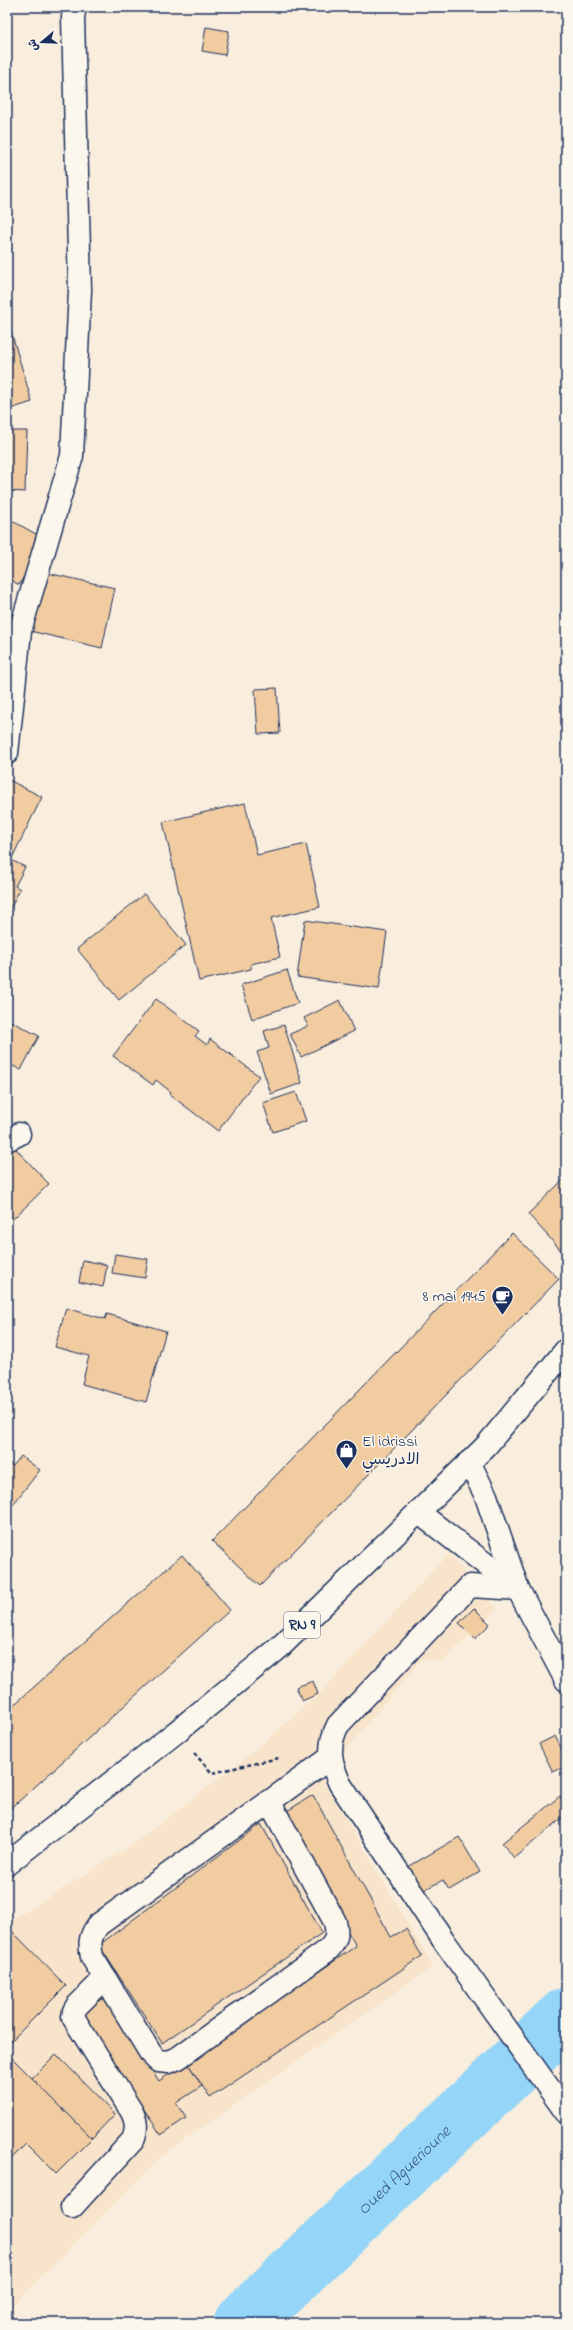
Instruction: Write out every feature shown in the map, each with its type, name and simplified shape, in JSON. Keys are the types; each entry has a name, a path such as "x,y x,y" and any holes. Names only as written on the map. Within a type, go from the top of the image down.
{"street":[{"path":"7,753 14,628 72,456 80,290 73,17 75,7"},
{"name":"RN 9","path":"7,1864 175,1732 280,1647 486,1446 566,1350"},
{"path":"469,1462 486,1496 518,1589 564,1677"},
{"path":"418,1512 518,1589"},
{"path":"518,1589 470,1586 338,1724 333,1736 330,1758 340,1784 444,1941 566,2112"},
{"path":"269,1801 335,1922 338,1934 335,1942 328,1950 178,2058 169,2062 158,2061 151,2054 92,1956 89,1944 92,1933 98,1925 269,1801 330,1758"},
{"path":"72,2207 133,2140 136,2130 136,2121 132,2112 73,2017 77,2006 105,1978"}],"path":[{"path":"212,1773 287,1757"}],"shaded area":[{"path":"448,1554 497,1609 442,1662 421,1660 322,1778 433,1966 163,2155 7,2311 7,1923 132,1845 252,1753 322,1691"}],"building":[{"path":"206,27 229,31 225,55 202,51"},
{"path":"7,318 32,402 7,410"},
{"path":"7,431 27,431 25,492 7,491"},
{"path":"7,518 45,539 19,585 7,578"},
{"path":"43,572 115,588 102,648 30,631"},
{"path":"277,688 280,733 258,734 255,689"},
{"path":"7,779 42,797 11,860 25,867 15,886 20,889 7,915"},
{"path":"245,803 257,855 306,844 320,907 271,918 280,957 251,964 251,969 199,981 163,822"},
{"path":"144,894 186,945 119,1000 77,949"},
{"path":"305,920 387,932 379,989 297,977"},
{"path":"287,970 298,1003 252,1019 241,985"},
{"path":"156,999 199,1031 195,1036 207,1045 210,1039 259,1076 218,1131 169,1094 171,1092 156,1080 153,1085 113,1056"},
{"path":"340,1000 354,1031 301,1057 290,1034 308,1026 304,1018"},
{"path":"7,1019 39,1036 21,1070 7,1063"},
{"path":"284,1025 302,1083 271,1094 257,1052 269,1048 264,1031"},
{"path":"296,1092 306,1121 273,1132 263,1103"},
{"path":"15,1148 49,1184 13,1219 7,1213 7,1156"},
{"path":"566,1177 566,1256 528,1214"},
{"path":"512,1233 559,1279 260,1586 212,1541"},
{"path":"115,1254 148,1259 145,1278 112,1273"},
{"path":"83,1260 107,1265 103,1287 79,1282"},
{"path":"66,1308 105,1319 107,1314 166,1331 146,1402 82,1384 89,1356 55,1347"},
{"path":"21,1456 40,1470 7,1512 7,1462 13,1466"},
{"path":"182,1555 230,1610 7,1812 7,1711"},
{"path":"474,1608 490,1624 475,1639 459,1623"},
{"path":"313,1681 318,1694 302,1701 296,1687"},
{"path":"555,1736 566,1757 566,1766 553,1772 539,1744"},
{"path":"313,1795 391,1937 406,1929 422,1956 210,2098 187,2062 356,1946 282,1814"},
{"path":"560,1796 566,1804 566,1815 514,1858 502,1843"},
{"path":"261,1824 322,1933 162,2043 99,1945"},
{"path":"459,1837 480,1872 449,1890 443,1880 422,1891 408,1867"},
{"path":"11,1930 66,1986 7,2045 7,1934"},
{"path":"104,1998 159,2081 187,2062 202,2086 176,2103 186,2118 161,2135 81,2014"},
{"path":"7,2053 92,2138 56,2174 26,2144 7,2163"},
{"path":"56,2054 115,2114 92,2138 32,2078"}],"waterway":[{"name":"Oued Aguerioune","path":"243,2323 566,2017"}],"place":[{"name":"8 mai 1945","path":"502,1316"},
{"name":"El idrissi الادريسي","path":"346,1470"}]}
